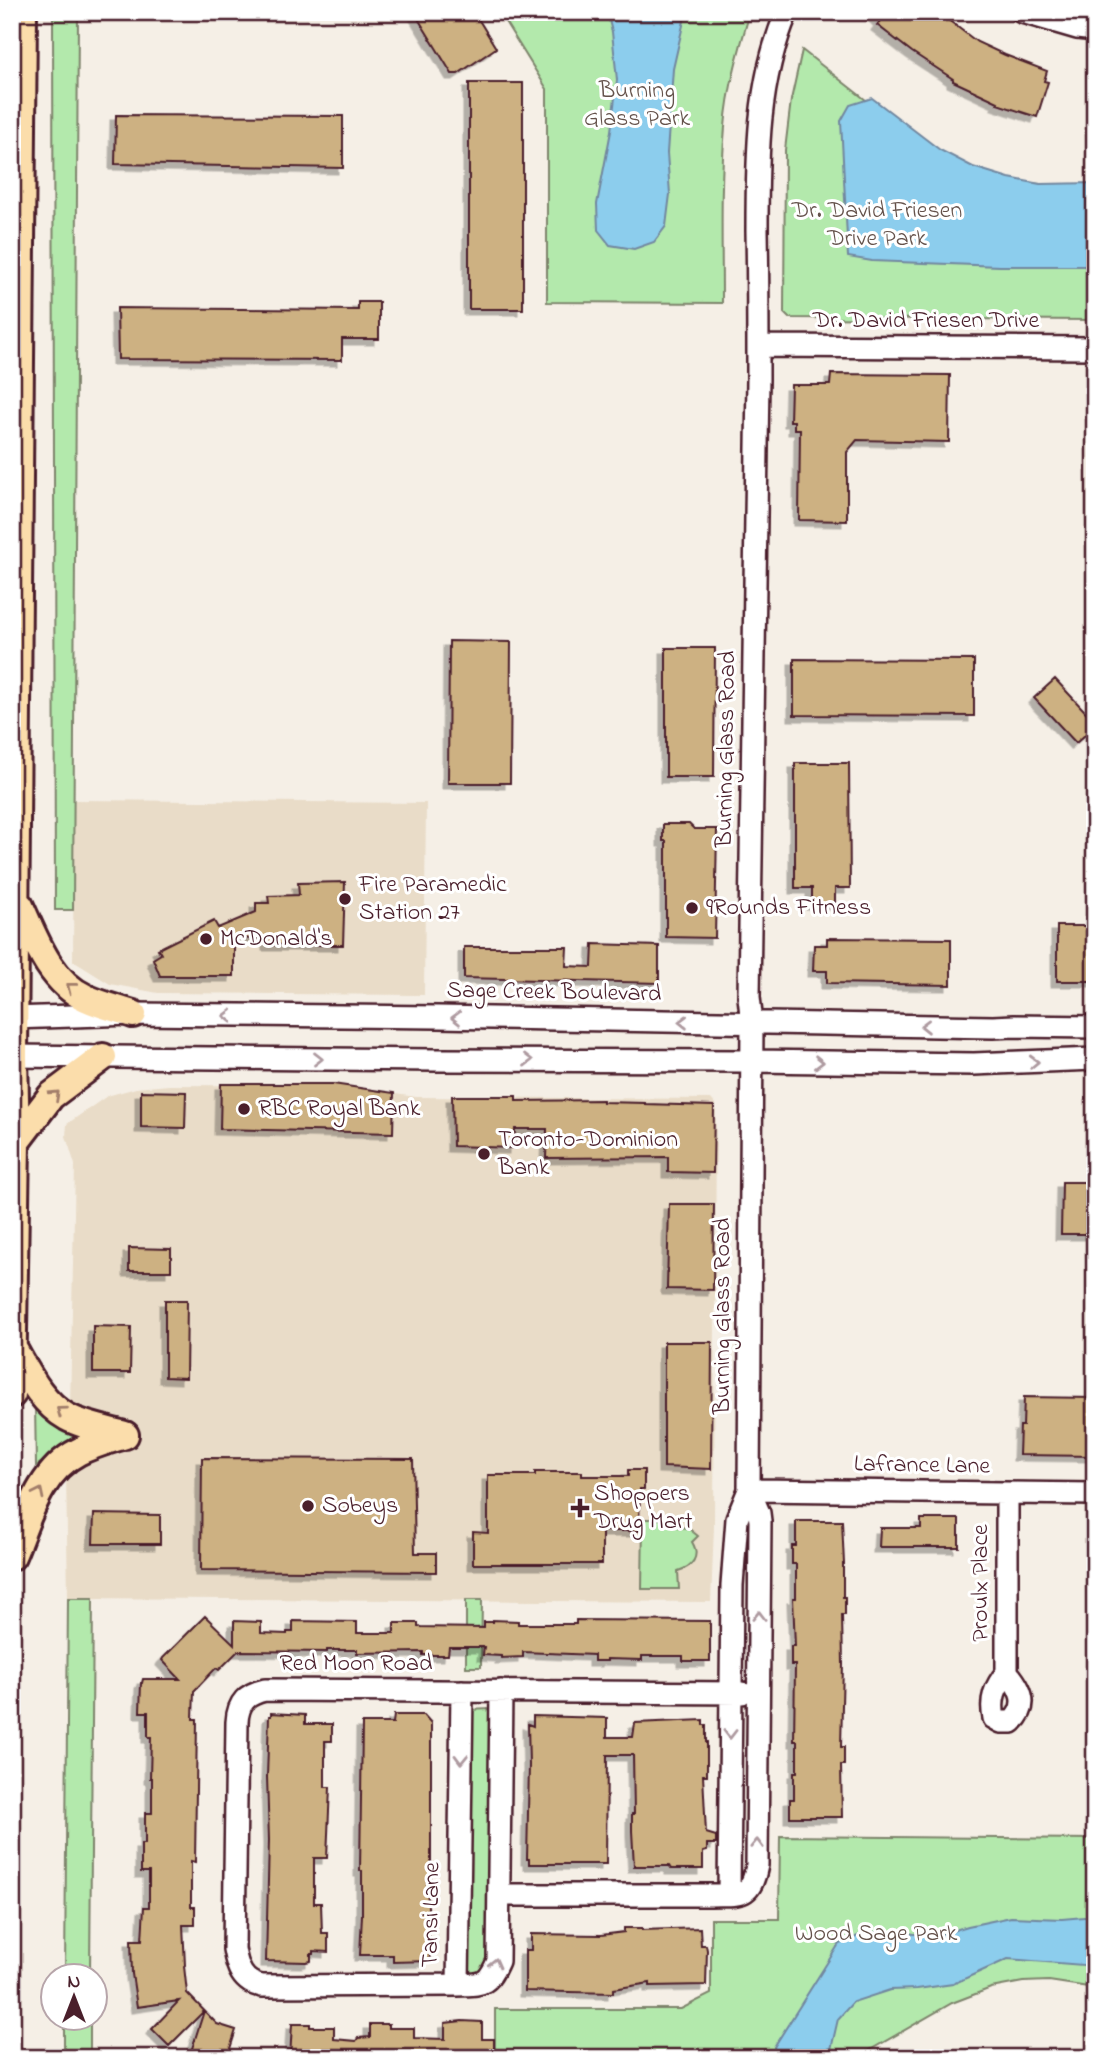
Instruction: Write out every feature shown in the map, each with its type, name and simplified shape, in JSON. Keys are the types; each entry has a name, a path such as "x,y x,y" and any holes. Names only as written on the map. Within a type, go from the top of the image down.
{"main road":[{"path":"12,1394 23,12"},
{"path":"16,898 38,946 57,976 84,997 133,1014"},
{"path":"16,1142 51,1096 103,1058"},
{"path":"12,1556 40,1489 52,1472 77,1452 125,1435 76,1421 56,1409 35,1387 13,1348"}],"street":[{"name":"Burning Glass Road","path":"749,1490 760,1521 757,1865 751,1887 746,1892 729,1895 731,1595 737,1520 749,1490 752,1023 749,997 758,346 757,167 768,71 787,12"},
{"path":"1023,13 1077,28 1095,30"},
{"name":"Dr. David Friesen Drive","path":"758,346 1095,348"},
{"name":"Sage Creek Boulevard","path":"14,1018 133,1014 1095,1027"},
{"path":"13,1056 974,1064 1095,1059"},
{"name":"Lafrance Lane","path":"749,1490 1095,1494"},
{"name":"Proulx Place","path":"1007,1494 1007,1672"},
{"name":"Red Moon Road","path":"458,1985 262,1986 254,1985 243,1977 234,1949 237,1722 242,1700 251,1693 265,1690 758,1693"},
{"name":"Tansi Lane","path":"462,1691 458,1985 480,1984 491,1977 498,1961 501,1691"},
{"path":"499,1895 729,1895"}],"shaded area":[{"path":"74,800 426,803 424,995 158,993 110,984 73,961"},
{"path":"169,1085 339,1086 416,1097 711,1099 716,1105 714,1527 711,1602 68,1598 66,1471 70,1408 75,1165 66,1136 67,1124 107,1096 136,1088"}],"green space":[{"path":"53,12 78,12 73,910 55,910"},
{"name":"Burning Glass Park","path":"499,12 750,12 726,112 722,193 722,303 547,302 547,89"},
{"name":"Dr. David Friesen Drive Park","path":"802,50 917,140 998,180 1095,189 1095,320 789,318 784,313 785,150 791,100"},
{"path":"35,1404 94,1435 36,1466"},
{"path":"643,1519 678,1519 678,1527 688,1528 698,1536 692,1542 696,1552 694,1561 678,1571 679,1589 642,1589"},
{"path":"68,1598 93,1598 90,1962 65,1962"},
{"path":"466,1600 482,1600 481,1667 466,1667"},
{"path":"491,1709 489,1944 486,1962 478,1975 467,1975 468,1710"},
{"name":"Wood Sage Park","path":"780,1836 1095,1839 1095,1988 1049,1981 1023,1982 991,1988 952,2003 856,2058 495,2058 495,2009 681,2009 711,1994 711,1919 779,1919"},
{"path":"64,2032 90,2032 90,2058 64,2058"}],"water":[{"path":"607,12 686,12 673,69 667,153 670,194 666,226 654,242 634,249 610,245 598,230 597,204 611,131 617,80"},
{"path":"872,98 940,150 973,167 1040,184 1095,183 1095,266 1000,266 872,261 848,257 841,121 850,105"},
{"path":"1095,1916 1095,1966 1008,1959 953,1984 890,1990 853,2002 838,2019 829,2058 777,2058 774,2047 839,1944 867,1932 935,1936 1011,1917 1062,1919"}],"building":[{"path":"414,12 474,12 496,48 458,74 452,74"},
{"path":"871,12 938,12 977,42 1047,71 1044,81 1048,82 1037,117 997,104 998,102 953,81 877,25 880,21"},
{"path":"469,83 523,83 523,309 469,309"},
{"path":"116,115 343,116 343,168 115,164"},
{"path":"358,302 379,302 379,339 342,339 342,360 118,359 117,308 358,310"},
{"path":"831,374 950,375 949,442 857,440 847,452 847,521 799,520 800,429 794,429 794,421 790,421 791,385 830,385"},
{"path":"449,641 511,642 510,783 448,783"},
{"path":"666,648 715,648 714,777 666,777"},
{"path":"794,659 974,660 974,716 794,715"},
{"path":"1055,679 1095,722 1095,726 1076,743 1034,698"},
{"path":"795,763 849,763 850,888 835,888 835,904 812,904 812,888 795,888"},
{"path":"663,824 689,824 694,829 717,829 715,938 666,937 666,841 663,841"},
{"path":"345,882 343,945 268,945 268,938 234,939 234,976 160,976 153,959 161,954 158,949 214,921 218,928 256,912 256,903 269,903 268,896 299,895 298,883"},
{"path":"1057,926 1095,926 1095,981 1057,981"},
{"path":"827,938 951,939 951,985 827,983 827,971 813,971 814,945 827,945"},
{"path":"593,944 659,946 659,983 464,978 464,947 567,947 566,966 592,967"},
{"path":"221,1084 333,1084 394,1093 393,1133 220,1129"},
{"path":"141,1091 186,1092 185,1128 141,1127"},
{"path":"452,1096 516,1096 516,1101 603,1100 714,1106 713,1173 668,1172 668,1157 546,1158 547,1129 515,1129 514,1148 453,1146"},
{"path":"1062,1182 1095,1182 1095,1234 1061,1234"},
{"path":"669,1204 714,1204 713,1290 667,1289"},
{"path":"129,1248 171,1249 171,1271 129,1271"},
{"path":"165,1300 187,1300 186,1378 165,1377"},
{"path":"93,1326 131,1327 130,1373 93,1373"},
{"path":"664,1342 712,1342 711,1469 664,1467"},
{"path":"1024,1397 1095,1398 1095,1456 1019,1455"},
{"name":"Sobeys","path":"202,1458 413,1459 415,1553 436,1553 436,1572 201,1570"},
{"path":"628,1470 644,1470 644,1489 640,1489 639,1531 602,1531 602,1564 473,1564 473,1532 488,1533 488,1475 582,1472 582,1476 628,1476"},
{"path":"94,1514 160,1515 160,1544 93,1544"},
{"path":"921,1519 959,1519 959,1547 879,1547 880,1528 921,1528"},
{"path":"796,1521 842,1521 845,1615 842,1615 842,1817 790,1817 790,1799 794,1799 794,1772 797,1772 797,1741 794,1741 795,1665 791,1665 791,1646 795,1646 793,1598 796,1598 796,1564 792,1564 792,1546 796,1546"},
{"path":"205,1616 234,1644 234,1621 261,1622 261,1633 287,1634 293,1632 293,1621 357,1622 357,1633 394,1633 394,1623 418,1623 418,1627 484,1628 484,1622 493,1620 518,1621 518,1624 576,1624 576,1620 710,1621 710,1661 683,1661 683,1656 642,1656 642,1660 594,1661 594,1655 523,1652 523,1657 501,1658 483,1655 484,1647 449,1647 448,1655 423,1655 423,1652 357,1653 357,1650 238,1651 219,1670 216,1668 194,1691 193,1719 197,1719 195,1862 191,1861 191,1907 195,1907 195,1925 183,1925 187,1993 217,2024 236,2030 227,2058 189,2058 204,2011 169,2046 152,2029 179,2001 137,2007 131,1940 142,1940 144,1907 149,1907 149,1872 141,1872 141,1844 145,1844 145,1813 152,1813 151,1737 148,1737 148,1712 140,1712 141,1683 143,1679 180,1679 162,1660"},
{"path":"271,1713 305,1715 305,1724 332,1724 332,1741 325,1741 325,1787 330,1787 327,1858 314,1858 314,1903 321,1903 322,1933 328,1933 328,1952 314,1951 311,1961 306,1962 266,1961 269,1840 267,1777"},
{"path":"394,1715 424,1715 431,1723 431,1879 427,1879 430,1961 393,1962 393,1955 360,1955 362,1723 393,1723"},
{"path":"533,1716 607,1718 607,1737 633,1737 635,1723 703,1720 707,1742 707,1775 703,1775 706,1833 716,1836 716,1844 707,1844 707,1851 703,1852 703,1869 634,1866 633,1755 607,1755 606,1864 529,1864 528,1724 533,1726"},
{"path":"624,1928 700,1928 701,1945 706,1945 707,1950 706,1985 650,1986 650,1983 613,1989 613,1993 525,1991 525,1950 531,1950 531,1934 601,1935 624,1932"},
{"path":"482,2022 482,2039 494,2039 494,2058 290,2058 292,2024 334,2027 334,2039 356,2041 358,2038 370,2037 370,2024 389,2024 389,2028 414,2028 414,2038 445,2039 445,2023"}],"place":[{"name":"Fire Paramedic Station 27","path":"345,899"},
{"name":"9Rounds Fitness","path":"692,908"},
{"name":"McDonald's","path":"206,939"},
{"name":"RBC Royal Bank","path":"244,1109"},
{"name":"Toronto-Dominion Bank","path":"484,1154"},
{"name":"Sobeys","path":"308,1506"},
{"name":"Shoppers Drug Mart","path":"580,1508"}]}
